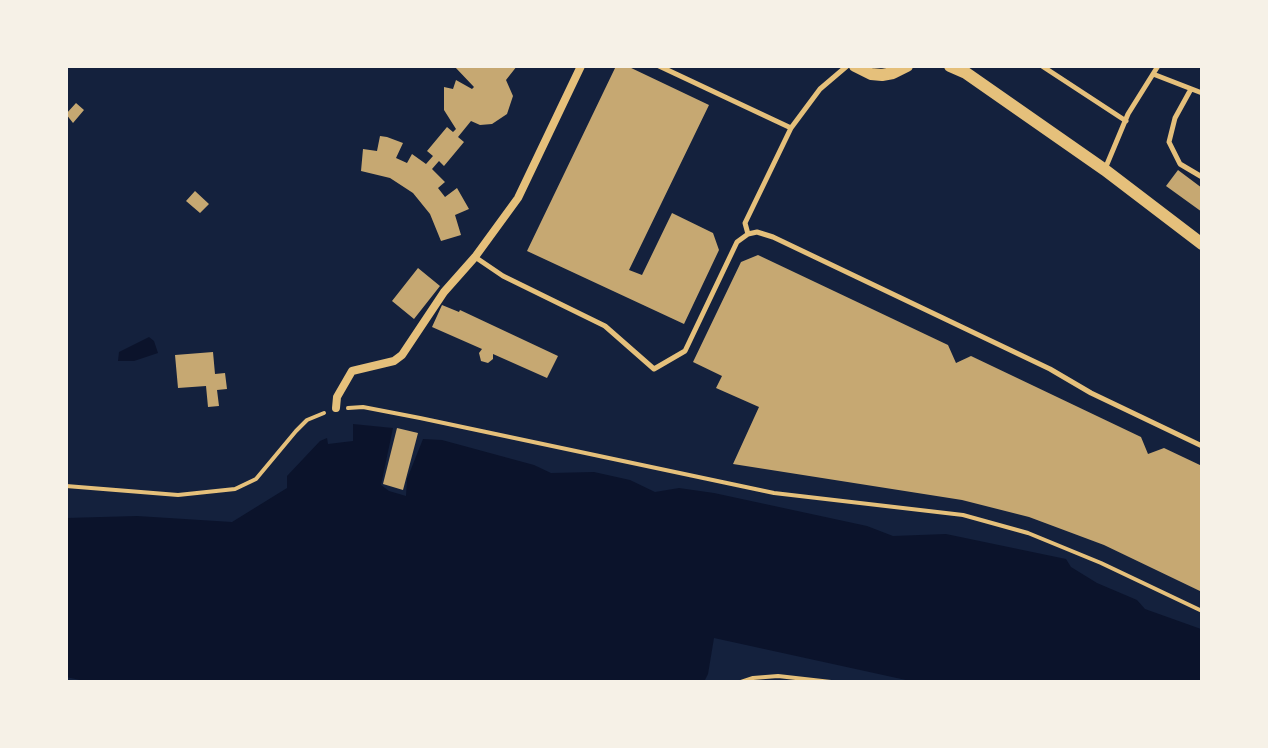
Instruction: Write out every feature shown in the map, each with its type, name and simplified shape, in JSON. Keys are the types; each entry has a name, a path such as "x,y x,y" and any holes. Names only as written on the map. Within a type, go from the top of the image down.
{"main road":[{"path":"855,66 871,74 882,75 907,66"},
{"path":"950,66 966,73 1105,170 1202,244"}],"street":[{"path":"336,408 337,397 352,371 394,361 402,355 444,292 475,257 518,198 581,66"}],"lane":[{"path":"659,66 791,128"},
{"path":"748,234 745,223 791,128 820,89 847,66"},
{"path":"1042,66 1126,121"},
{"path":"1105,170 1126,121 1158,66"},
{"path":"1153,74 1202,93"},
{"path":"1191,89 1175,118 1169,142 1180,164 1202,177"},
{"path":"475,257 503,276 605,326 654,369 685,351 737,242 757,232 1050,369 1091,393 1202,446"}],"path":[{"path":"66,486 178,495 235,489 256,479 307,420 336,408 363,407 774,493 963,515 1028,533 1101,563 1202,611"},
{"path":"741,682 778,676 831,682"}],"water":[{"path":"149,337 158,353 134,361 118,361 119,352"},
{"path":"353,424 393,428 381,485 406,496 407,479 423,439 442,440 534,465 551,473 594,472 630,480 655,492 679,488 714,493 867,526 893,536 946,534 1066,559 1071,567 1097,583 1137,600 1145,609 1201,629 1202,682 915,682 714,638 704,682 89,682 66,677 66,518 137,516 232,522 287,488 287,476 320,441 327,438 328,444 353,441"}],"building":[{"path":"456,66 517,66 506,80 513,96 507,114 492,124 480,125 471,121 458,137 464,142 444,166 439,161 432,169 445,182 438,188 445,197 457,188 469,209 455,215 461,235 441,241 430,214 413,193 390,178 361,171 363,149 377,151 380,136 403,143 396,158 407,163 412,154 426,164 433,156 427,151 447,127 453,132 456,129 444,110 444,87 453,89 456,80 472,89 474,87"},
{"path":"616,66 627,66 709,105 629,270 642,275 672,213 713,233 719,250 684,324 527,251"},
{"path":"76,103 84,110 73,123 66,114"},
{"path":"1178,170 1202,188 1202,212 1166,186"},
{"path":"195,191 209,204 200,213 186,201"},
{"path":"758,255 948,345 956,363 971,356 1141,437 1148,454 1164,448 1202,466 1202,592 1104,545 1029,517 962,500 733,464 759,407 716,388 722,376 693,362 741,262"},
{"path":"418,268 440,286 414,319 392,301"},
{"path":"442,305 460,310 558,356 547,378 493,354 493,359 488,363 481,361 479,353 482,349 432,327"},
{"path":"213,352 215,374 225,373 227,389 217,390 219,406 208,407 206,386 178,388 175,355"},
{"path":"397,428 418,433 403,490 383,484"}]}
